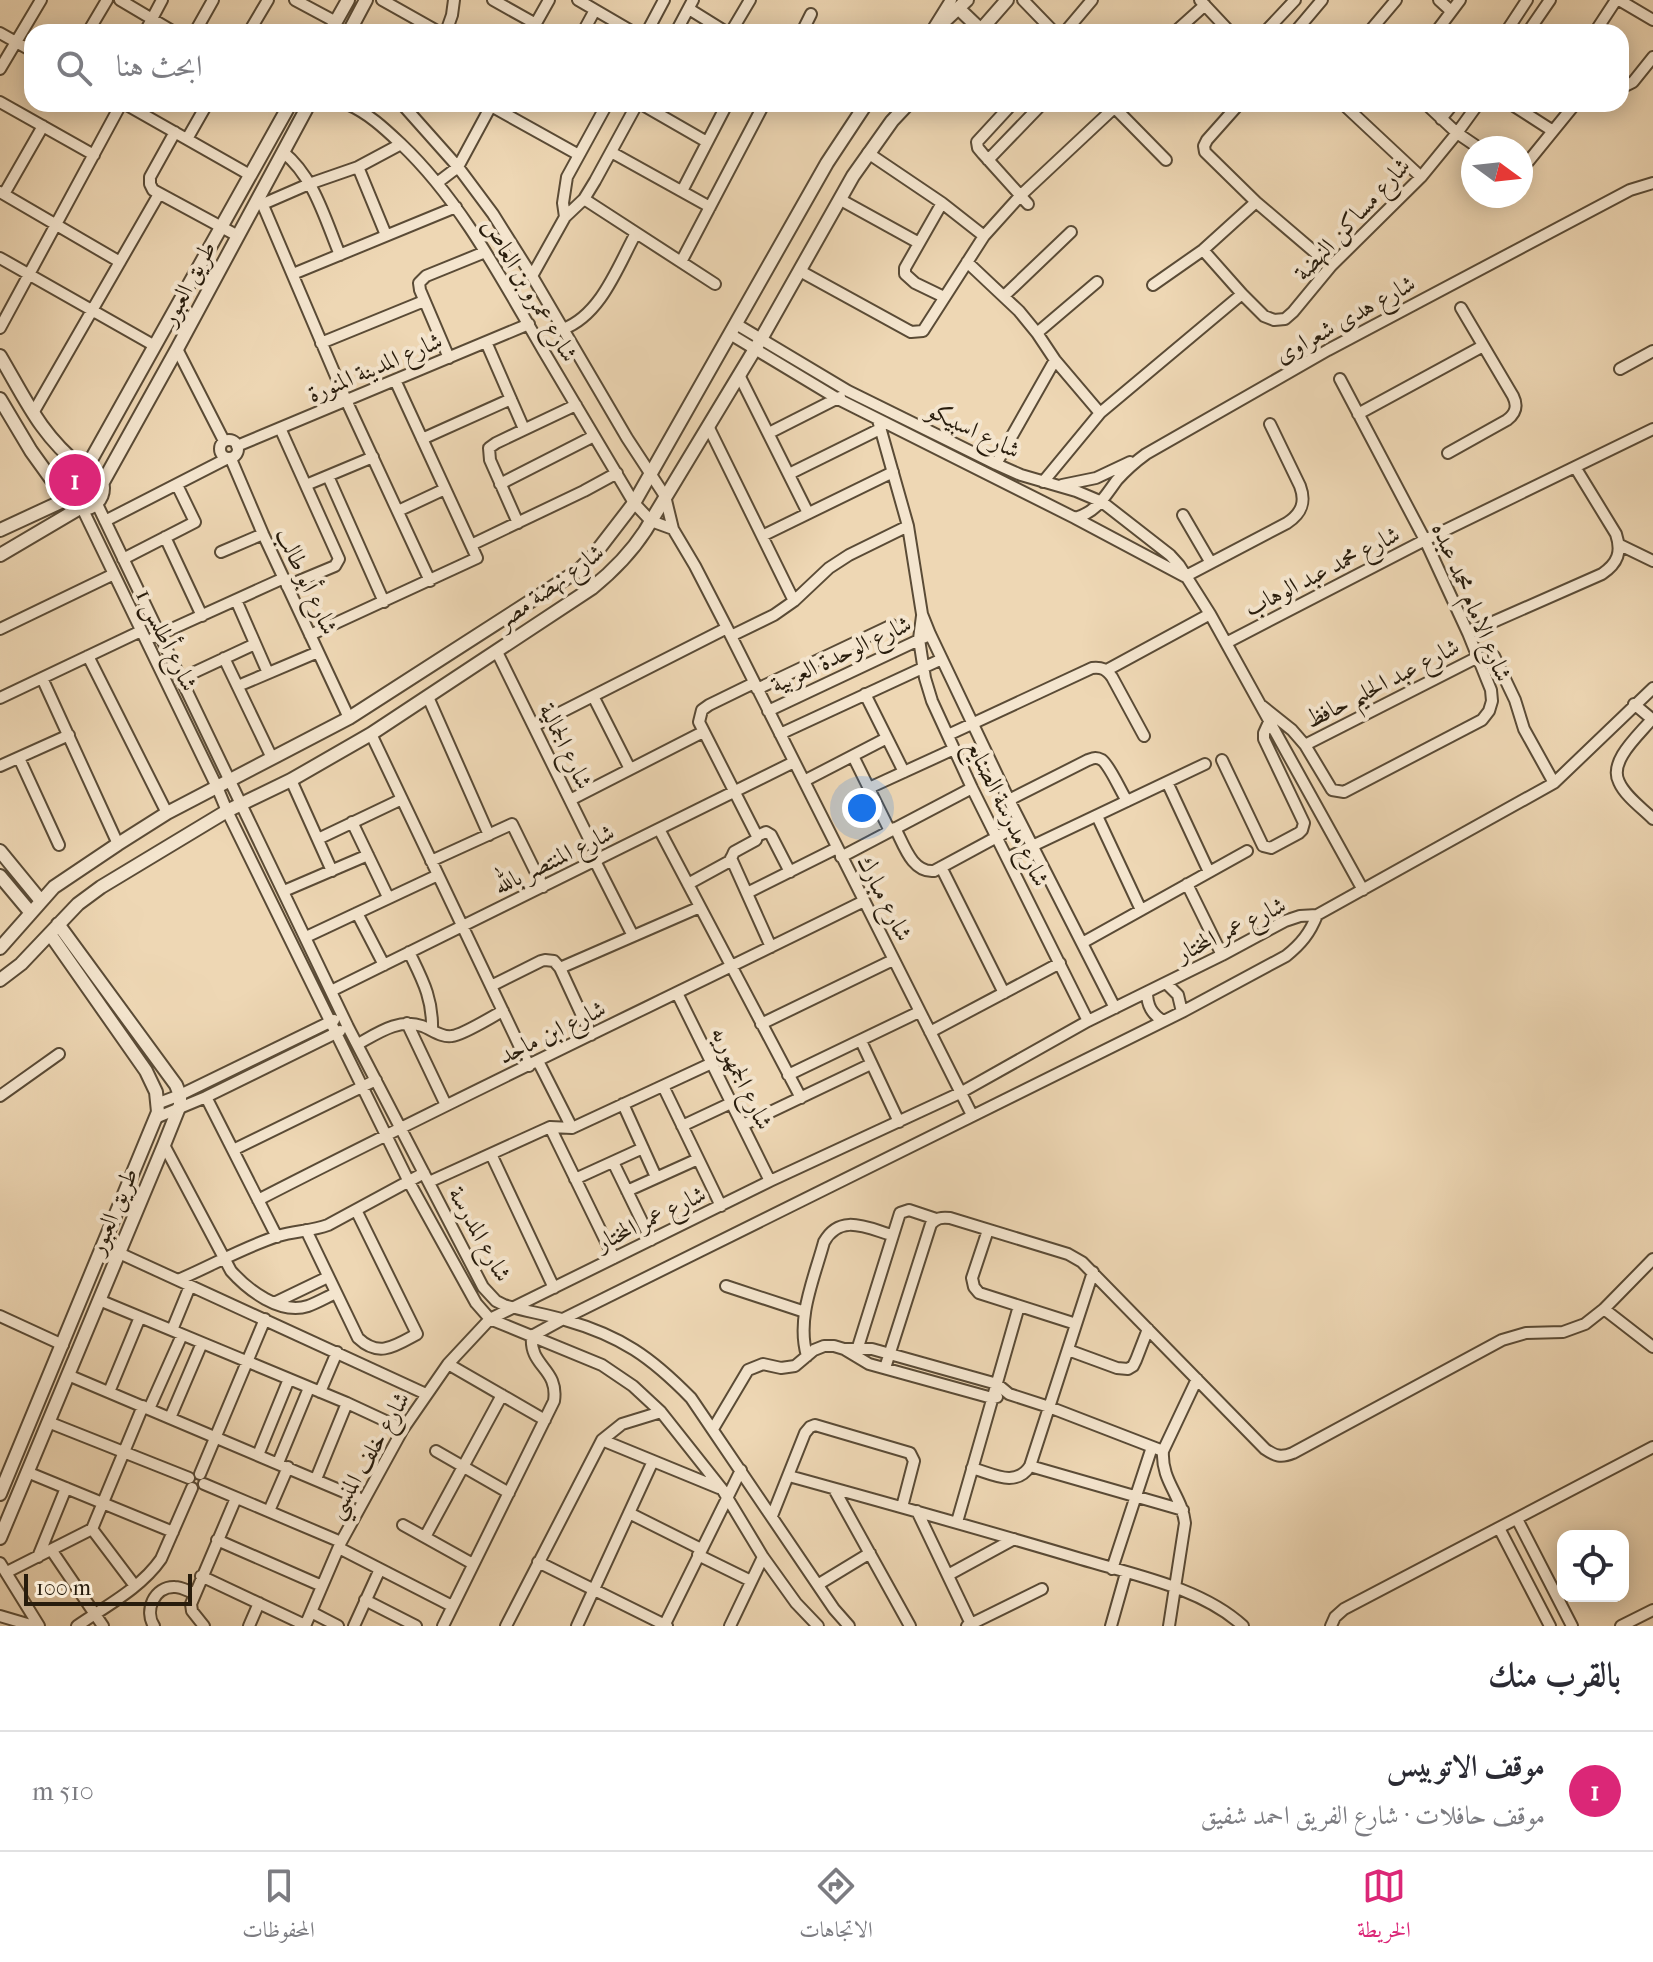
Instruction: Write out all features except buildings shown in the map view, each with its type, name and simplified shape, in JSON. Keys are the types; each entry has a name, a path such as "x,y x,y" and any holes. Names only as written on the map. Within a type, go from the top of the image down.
{"street":[{"path":"27,24 41,0"},
{"path":"93,24 107,0"},
{"path":"120,0 160,24"},
{"path":"149,24 162,0"},
{"path":"200,24 213,0"},
{"path":"254,24 268,0"},
{"path":"295,0 329,24"},
{"path":"335,24 348,0"},
{"path":"353,24 366,0"},
{"path":"382,0 425,24"},
{"path":"449,24 454,0"},
{"path":"493,0 528,24"},
{"path":"536,24 549,0"},
{"path":"578,0 619,24"},
{"path":"734,24 750,0"},
{"path":"1023,0 1046,24"},
{"path":"1072,24 1092,0"},
{"path":"1302,24 1322,0"},
{"path":"1376,24 1396,0"},
{"path":"1439,0 1451,11"},
{"path":"1442,24 1460,0"},
{"path":"1534,24 1550,0"},
{"path":"1601,24 1618,0 1653,20"},
{"path":"651,24 662,1"},
{"path":"1272,24 1292,1"},
{"path":"985,24 1000,2"},
{"path":"1182,24 1202,2 1223,24"},
{"path":"1510,24 1521,2"},
{"path":"939,24 959,3 975,24"},
{"path":"680,24 691,4 717,24"},
{"path":"587,24 595,10"},
{"path":"806,24 811,14"},
{"path":"0,69 24,29"},
{"path":"0,33 24,46"},
{"path":"1629,84 1653,57"},
{"path":"0,102 94,155"},
{"path":"0,328 118,112"},
{"path":"138,112 250,175"},
{"path":"147,117 150,112"},
{"path":"187,139 202,112"},
{"name":"طريق العبور","path":"84,467 285,112"},
{"name":"طريق العبور","path":"103,482 238,236 261,200 305,112"},
{"name":"شارع عمرو بن العاص","path":"361,112 420,162 456,207 634,503 651,521"},
{"name":"شارع عمرو بن العاص","path":"412,112 493,214 665,496"},
{"path":"437,183 458,167 488,112"},
{"path":"504,112 579,155"},
{"path":"565,217 567,177 601,112"},
{"path":"532,276 565,217 584,199 634,112"},
{"path":"653,112 707,142"},
{"path":"682,191 723,112"},
{"path":"681,262 760,112"},
{"name":"شارع نهضة مصر","path":"0,948 54,887 118,844 167,813 349,718 579,570 634,503 827,163 861,112"},
{"name":"شارع نهضة مصر","path":"0,980 21,964 78,904 101,887 227,811 291,780 371,734 604,578 631,552 758,344 868,153 900,112"},
{"path":"1005,112 977,142 978,148 1024,200"},
{"path":"988,160 1033,112"},
{"path":"800,271 911,332 919,332 926,328 984,236 1024,200 1106,112"},
{"path":"1118,112 1166,160"},
{"path":"1232,112 1207,140 1205,152 1256,202 1331,266"},
{"path":"1352,112 1421,177"},
{"path":"1434,112 1461,136"},
{"path":"1441,119 1447,112"},
{"name":"شارع مساكن النهضة","path":"1242,294 1264,316 1274,320 1285,319 1331,266 1421,177 1472,112"},
{"path":"1523,112 1553,131"},
{"path":"1533,156 1568,112"},
{"path":"43,126 2,193 120,262"},
{"path":"175,132 150,177 153,190 238,236"},
{"path":"401,144 358,167 261,200 346,400 430,581"},
{"path":"283,152 298,166 309,184 340,255"},
{"path":"611,152 710,207"},
{"path":"868,153 984,236"},
{"path":"358,167 386,235"},
{"name":"شارع هدى شعراوى","path":"1075,518 1089,513 1102,502 1129,468 1146,454 1341,342 1630,190 1653,183"},
{"path":"33,413 159,194"},
{"path":"584,199 715,284"},
{"path":"841,200 919,243"},
{"path":"1153,285 1203,250 1256,202"},
{"path":"942,203 905,268 905,274 915,283 944,297"},
{"path":"293,274 456,207"},
{"path":"1004,296 1071,232"},
{"path":"563,329 575,325 591,311 636,233"},
{"path":"1043,482 1100,413 1242,294 1203,250"},
{"path":"449,358 419,287 423,278 485,252"},
{"path":"0,258 155,346"},
{"path":"967,262 1004,296 1037,333 1055,360 1100,413"},
{"path":"1037,333 1097,282"},
{"path":"321,343 424,301"},
{"path":"1448,453 1507,420 1516,410 1513,396 1461,308"},
{"name":"شارع المدينة المنورة","path":"237,446 529,324"},
{"name":"شارع اسبيكو","path":"733,329 848,391 996,464 1102,502 1170,555 1210,614 1363,890"},
{"path":"486,342 524,429"},
{"name":"شارع اسبيكو","path":"758,344 879,425 1075,518 1186,576"},
{"path":"1358,414 1483,346"},
{"path":"177,349 224,441"},
{"path":"1620,369 1653,351"},
{"path":"0,356 47,435 63,452 100,475 104,492 97,504 0,555"},
{"path":"996,464 1055,360"},
{"path":"739,375 808,513"},
{"name":"شارع الامام محمد عبده","path":"1260,705 1284,723 1305,745 1332,790 1344,792 1482,720 1492,701 1478,657 1425,540 1340,379"},
{"path":"310,635 477,558 395,380"},
{"path":"769,433 848,391"},
{"path":"0,399 63,497 69,505 81,510"},
{"path":"422,439 511,399"},
{"path":"518,523 488,456 489,448 576,405"},
{"path":"1186,576 1297,517 1304,496 1270,424"},
{"path":"789,474 879,425"},
{"name":"شارع مدرسة الصنايع","path":"879,425 908,526 922,614 930,634 1009,800 1115,1008"},
{"path":"708,426 794,601"},
{"path":"0,698 88,656 143,636 158,635 236,600 335,566 339,559 280,428"},
{"name":"شارع محمد عبد الوهاب","path":"1226,643 1425,540 1653,429"},
{"path":"500,484 594,436"},
{"path":"105,521 228,459 237,453 237,446 230,440 224,441 219,452 228,459"},
{"path":"1058,486 1096,478 1146,454"},
{"path":"306,485 373,457"},
{"name":"شارع أبو طالب","path":"228,459 349,718"},
{"path":"63,497 62,482 65,476 69,471 84,467"},
{"path":"1468,633 1612,567 1620,545 1616,534 1575,467"},
{"path":"762,536 893,472"},
{"path":"471,545 617,473"},
{"path":"328,476 384,602"},
{"path":"123,559 195,522 177,485"},
{"path":"398,511 445,489"},
{"name":"شارع مبارك","path":"665,496 673,529 729,632 972,1115"},
{"path":"0,530 63,497"},
{"name":"شارع أطلس 1","path":"97,504 229,780"},
{"name":"شارع أطلس 1","path":"81,510 217,787"},
{"path":"1183,515 1211,563"},
{"path":"651,521 673,529"},
{"path":"534,726 729,632 774,615 829,568 908,526"},
{"path":"221,552 263,534"},
{"path":"165,537 202,616"},
{"path":"1620,545 1653,561"},
{"path":"0,629 114,574"},
{"path":"236,600 268,673"},
{"name":"شارع مدرسة الصنايع","path":"922,614 919,639 932,701 1088,1021"},
{"path":"1107,670 1210,614"},
{"path":"757,836 703,732 699,722 702,710 892,625"},
{"name":"شارع الوحدة العربية","path":"768,711 930,634"},
{"path":"180,679 255,644"},
{"path":"238,686 318,652"},
{"name":"شارع الجمالية","path":"497,652 633,936"},
{"path":"88,656 167,813"},
{"path":"1494,656 1515,700 1524,729 1554,783"},
{"name":"شارع عبد الحليم حافظ","path":"1305,745 1478,657"},
{"path":"224,658 272,758"},
{"name":"شارع الوحدة العربية","path":"780,734 942,659"},
{"path":"948,735 1100,667 1107,670 1144,736"},
{"path":"42,678 118,844"},
{"path":"1317,915 1554,783 1653,688"},
{"path":"865,694 904,772"},
{"path":"593,696 630,769"},
{"path":"428,697 489,835"},
{"path":"1634,704 1653,720 1621,756 1616,774 1624,790 1653,819"},
{"path":"1222,760 1260,843 1271,848 1299,833 1304,823 1264,739 1269,722"},
{"path":"570,800 703,732"},
{"path":"371,734 503,1011 572,1128"},
{"path":"0,766 69,735"},
{"path":"804,781 887,738"},
{"path":"869,788 954,749"},
{"path":"853,756 893,830 920,869 934,871 1021,824"},
{"path":"19,758 59,845"},
{"path":"1009,800 1095,758 1102,760 1127,801"},
{"name":"شارع المنتصر بالله","path":"331,991 794,762"},
{"path":"1007,858 1205,764"},
{"name":"شارع المدرسة","path":"229,780 348,1027 483,1287 496,1301 513,1308 599,1331 633,1348 664,1371 691,1398 834,1609 849,1626"},
{"path":"291,780 332,871"},
{"path":"1167,782 1209,872"},
{"name":"شارع المدرسة","path":"217,787 409,1182 476,1303 490,1319 602,1365 633,1386 661,1412 724,1493 763,1557 796,1603 818,1626"},
{"path":"747,893 893,830 972,788"},
{"path":"318,839 402,799"},
{"path":"1097,816 1141,910"},
{"path":"352,822 388,897"},
{"path":"431,861 512,824 543,887"},
{"path":"659,829 801,1098"},
{"path":"688,884 730,861 734,852 766,832 771,835 790,872"},
{"path":"0,851 41,901"},
{"path":"1082,943 1247,851"},
{"path":"284,891 368,855"},
{"path":"731,858 771,947"},
{"path":"941,867 1004,993"},
{"path":"306,937 438,875"},
{"path":"0,876 31,913"},
{"path":"1187,884 1222,955"},
{"name":"شارع ابن ماجد","path":"258,1200 385,1134 864,901"},
{"path":"560,968 700,907"},
{"path":"357,913 384,965"},
{"name":"شارع عمر المختار","path":"490,1319 770,1181 960,1093 1088,1021 1285,921 1317,915 1300,946 1182,1012 532,1336"},
{"path":"54,929 176,1085 180,1102"},
{"name":"طريق العبور","path":"0,1494 158,1117 159,1103 146,1071 54,929"},
{"path":"409,952 429,994 433,1012 432,1030"},
{"path":"491,986 545,960 554,961 591,1035"},
{"path":"761,1024 893,960"},
{"path":"930,1032 1060,963"},
{"path":"1166,983 1178,995 1182,1012"},
{"path":"1147,992 1150,1009 1163,1021"},
{"name":"شارع الجمهوريه","path":"677,993 770,1181"},
{"path":"358,1044 389,1028 407,1023 449,1037 503,1011"},
{"path":"788,1075 919,1012"},
{"path":"158,1117 180,1102 342,1015"},
{"path":"407,1023 446,1105"},
{"path":"159,1103 206,1097 348,1027"},
{"path":"861,1041 899,1122"},
{"path":"0,1096 59,1054"},
{"path":"178,1280 277,1237 319,1229 409,1182 491,1154 550,1127 572,1128 712,1063"},
{"path":"743,1125 871,1064"},
{"path":"233,1150 376,1080"},
{"path":"663,1086 721,1206"},
{"path":"206,1097 277,1237"},
{"name":"طريق العبور","path":"0,1538 180,1102"},
{"path":"682,1126 731,1103"},
{"path":"623,1104 656,1177"},
{"path":"550,1127 614,1258"},
{"path":"164,1145 231,1271 242,1284 274,1303 305,1307 336,1293"},
{"path":"575,1179 643,1148"},
{"path":"491,1154 554,1288"},
{"path":"627,1191 698,1159"},
{"path":"613,1162 651,1240"},
{"path":"306,1230 358,1338 374,1349 394,1346 417,1334 356,1210"},
{"path":"858,1347 898,1217 904,1210 936,1219"},
{"path":"885,1368 928,1230 936,1219 950,1218 1068,1254 1082,1262 1265,1449 1283,1457 1502,1340 1526,1333 1563,1332 1585,1324 1653,1259"},
{"path":"807,1356 802,1327 829,1233 838,1226 848,1224 892,1235"},
{"path":"988,1230 972,1278 979,1293 1076,1324"},
{"path":"119,1253 426,1394"},
{"path":"972,1468 1015,1479 1030,1466 1093,1272"},
{"path":"274,1303 328,1277"},
{"path":"7,1572 92,1529 177,1332 190,1286"},
{"path":"726,1286 805,1312"},
{"path":"99,1300 403,1429"},
{"path":"957,1522 1019,1306"},
{"path":"1604,1309 1653,1347"},
{"path":"0,1316 63,1345"},
{"path":"109,1392 140,1317"},
{"path":"77,1626 145,1579 161,1559 265,1319"},
{"name":"شارع خلف المنسي","path":"305,1625 340,1545 403,1429 448,1364 490,1319"},
{"path":"1068,1350 1122,1370 1128,1369 1136,1360 1148,1329"},
{"path":"443,1626 554,1401 556,1392 549,1374 533,1353 532,1336"},
{"path":"170,1418 202,1343"},
{"path":"713,1429 748,1370 763,1364 788,1368 824,1346 844,1349 856,1358 885,1368 992,1398 1009,1394"},
{"path":"844,1349 858,1347 889,1354 997,1384 1009,1394 1163,1451"},
{"path":"269,1511 283,1465 314,1390 337,1352"},
{"path":"448,1364 545,1420"},
{"path":"68,1375 363,1500"},
{"path":"258,1455 289,1379"},
{"path":"1169,1626 1185,1523 1183,1510 1164,1473 1163,1451 1197,1379"},
{"path":"425,1537 502,1395"},
{"path":"316,1479 347,1403"},
{"path":"506,1626 602,1440 622,1424 661,1412"},
{"path":"48,1422 269,1511 340,1545 452,1606"},
{"path":"772,1516 805,1433 810,1427 819,1426 910,1453 914,1461 902,1507"},
{"path":"602,1440 724,1493"},
{"path":"1112,1569 1152,1447"},
{"path":"1331,1626 1344,1609 1653,1447"},
{"path":"436,1451 509,1493"},
{"path":"577,1626 653,1461"},
{"path":"1030,1466 1183,1510"},
{"path":"538,1562 665,1626 724,1493 741,1470"},
{"path":"27,1472 173,1532"},
{"path":"789,1476 1174,1587 1219,1608 1243,1626"},
{"path":"38,1557 66,1488"},
{"path":"834,1489 910,1626"},
{"path":"204,1626 192,1611 191,1604 236,1498"},
{"path":"917,1511 969,1625 1042,1589"},
{"path":"629,1513 751,1581"},
{"path":"1517,1519 1572,1626"},
{"path":"403,1525 473,1564"},
{"path":"1499,1528 1550,1626"},
{"path":"92,1529 135,1586"},
{"path":"948,1575 1014,1539"},
{"path":"217,1540 322,1586"},
{"path":"52,1551 103,1626"},
{"path":"819,1584 870,1553"},
{"path":"730,1626 763,1557"},
{"path":"0,1563 36,1626"},
{"path":"354,1626 380,1569"},
{"path":"1111,1626 1126,1573"},
{"path":"201,1576 305,1625"},
{"path":"154,1626 150,1620 150,1605 160,1592 175,1587 194,1593"},
{"path":"365,1600 416,1626"},
{"path":"249,1626 259,1603"},
{"path":"1621,1626 1653,1610"},
{"path":"311,1612 338,1626"},
{"path":"0,1616 36,1626"}],"place":[{"name":"موقف الاتوبيس","path":"75,480"}]}
